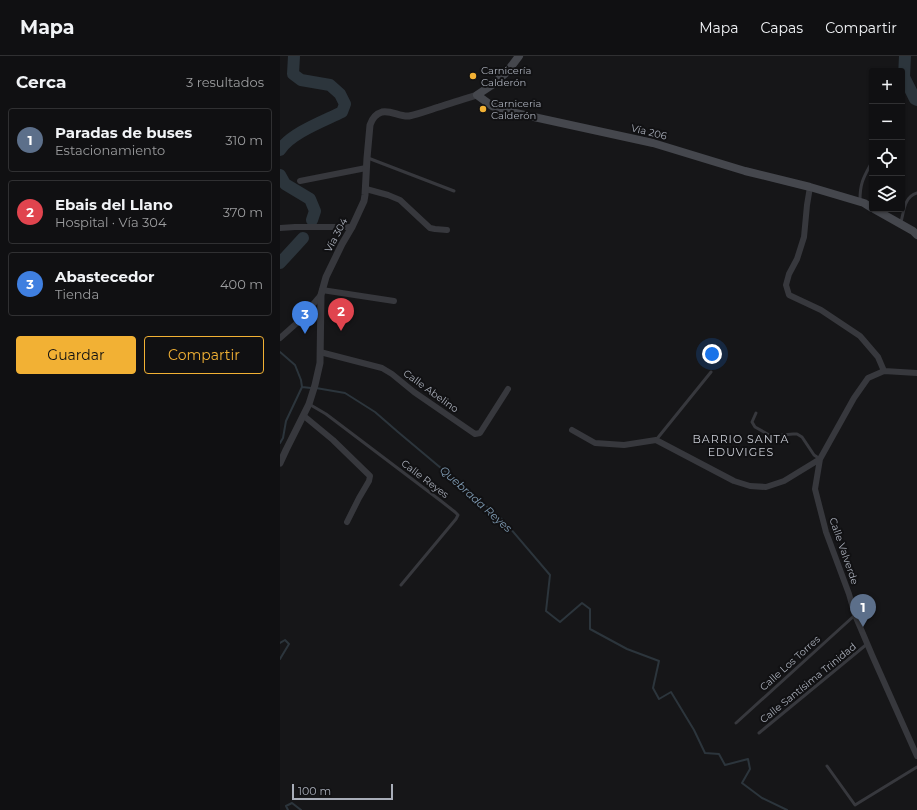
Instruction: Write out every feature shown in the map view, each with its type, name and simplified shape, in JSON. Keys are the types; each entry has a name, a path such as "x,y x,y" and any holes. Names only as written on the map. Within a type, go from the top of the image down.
{"main road":[{"path":"477,94 492,85 507,72 519,56"},
{"name":"Vía 206","path":"477,94 492,106 502,110 653,143 745,171 810,187 869,206"},
{"name":"Vía 206","path":"880,212 916,233"}],"street":[{"name":"Vía 304","path":"280,463 310,404 320,362 321,292 326,277 364,201 370,125 372,120 379,113 390,112 408,116 477,94"},
{"path":"300,181 366,168"},
{"path":"810,187 804,237 786,285 789,295 821,310 860,336 878,357 884,371 917,373"},
{"path":"366,189 400,200 430,228 447,230"},
{"path":"280,228 352,227"},
{"path":"280,338 298,322 321,292 394,301"},
{"name":"Calle Abelino","path":"320,352 382,368 475,434 480,433 508,389"},
{"name":"Calle Valverde","path":"884,371 868,378 854,398 820,459 815,489 826,532 849,594 855,615 917,756"},
{"path":"304,416 333,440 370,476 369,481 347,522"},
{"path":"572,430 595,443 624,445 656,440 734,481 750,486 766,487 784,481 820,459"}],"lane":[{"path":"367,158 454,191"},
{"path":"860,202 860,188 869,168"},
{"path":"900,224 907,200 912,194 917,193"},
{"path":"656,440 711,372"},
{"name":"Calle Reyes","path":"310,404 326,414 458,515 402,585"},
{"path":"756,413 752,422 755,427 771,436 793,434 800,435 814,455 820,459"},
{"name":"Calle Los Torres","path":"736,724 855,615"},
{"name":"Calle Santísima Trinidad","path":"759,734 867,644"},
{"path":"827,766 855,805 917,767"}],"waterway":[{"path":"280,150 292,138 300,133 317,123 342,112 345,104 340,94 330,85 301,80 293,74 294,56"},
{"path":"905,56 904,77 915,99 917,100"},
{"path":"280,175 285,184 310,199 315,211 312,220"},
{"path":"280,263 303,238"},
{"path":"280,352 295,365 302,387 286,421 283,438 280,443"},
{"name":"Quebrada Reyes","path":"302,387 311,388"},
{"name":"Quebrada Reyes","path":"316,388 345,393 375,412 504,521 550,575 546,611 560,622 582,603 590,609 590,629 627,649 659,661 653,688 659,699 671,692 694,730 705,753 719,754 725,765 748,759 750,769 742,783 762,798 787,810"},
{"path":"280,643 285,640 289,644 280,659"},
{"path":"288,810 286,806 292,803 301,810"}],"place":[{"name":"Carnicería Calderón","path":"473,76"},
{"name":"Carniceria Calderón","path":"483,109"},
{"name":"Ebais del Llano","path":"341,331"},
{"name":"Abastecedor","path":"305,334"},
{"name":"Paradas de buses","path":"863,627"}],"district":[{"name":"BARRIO SANTA EDUVIGES","path":"741,445"}]}
